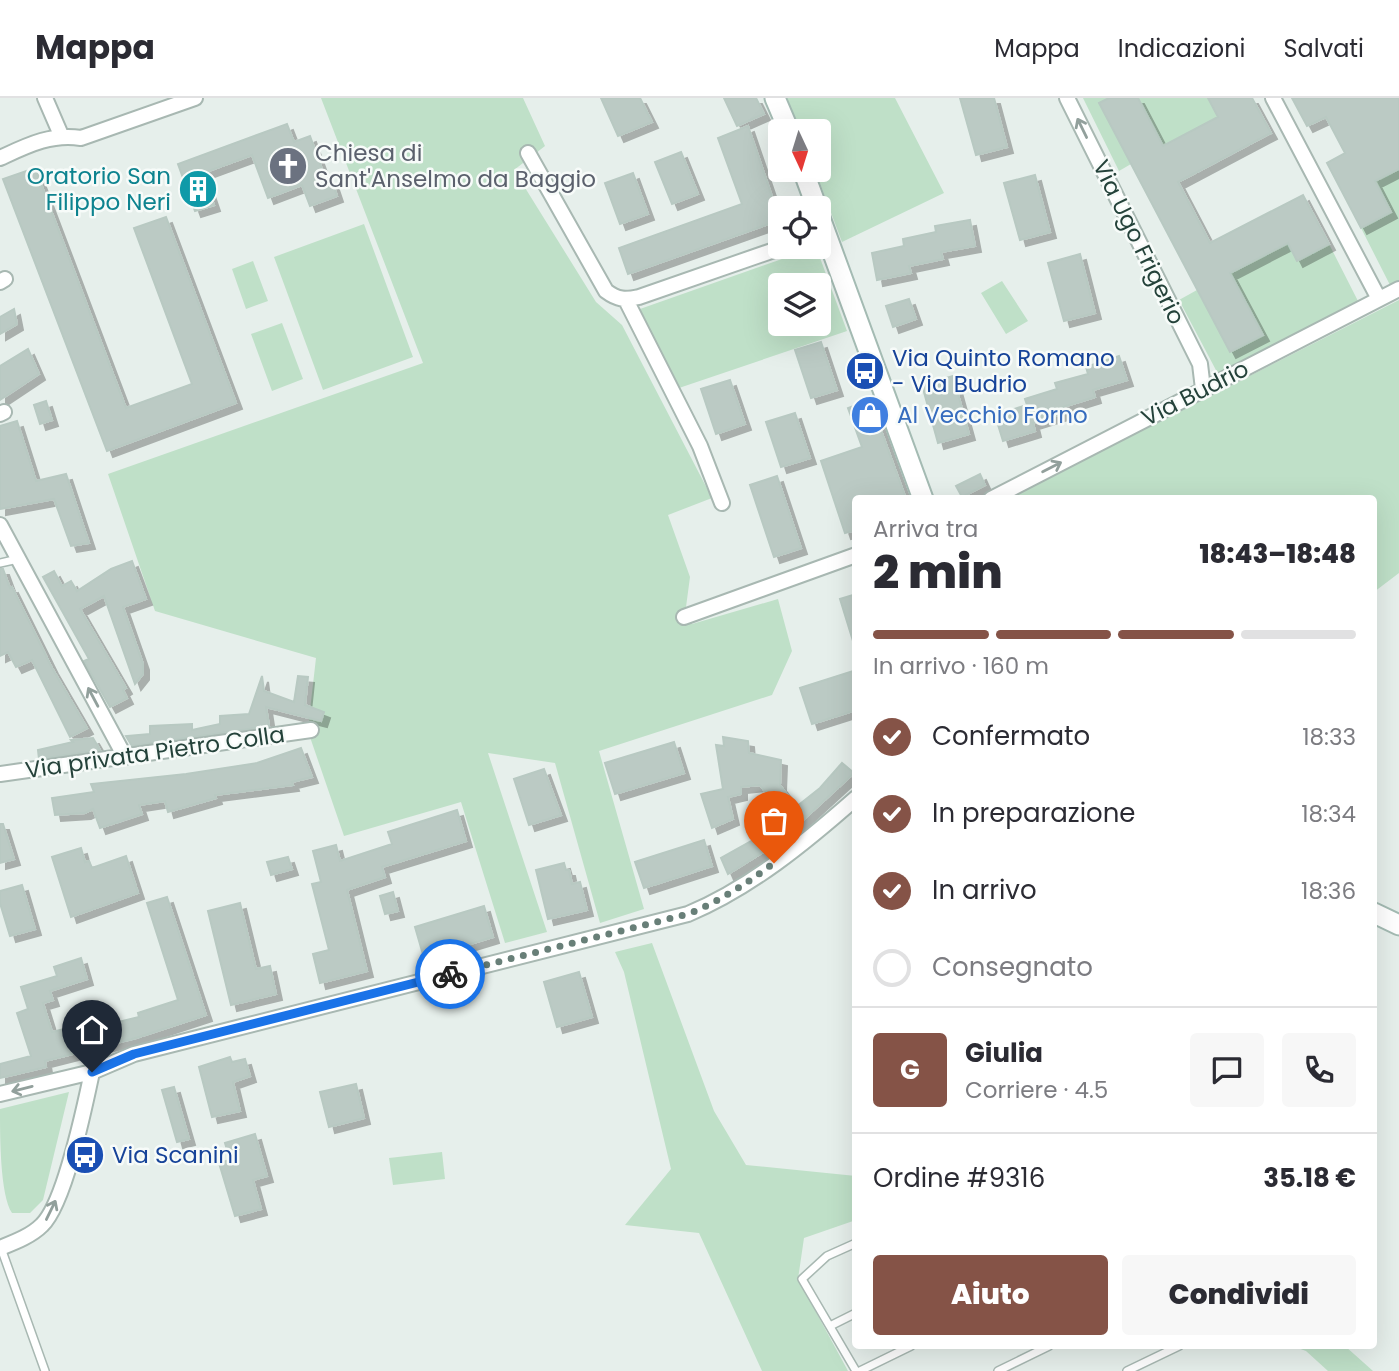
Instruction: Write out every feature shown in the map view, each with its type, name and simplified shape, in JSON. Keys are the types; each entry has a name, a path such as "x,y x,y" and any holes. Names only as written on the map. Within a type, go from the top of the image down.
{"street":[{"path":"45,98 61,135"},
{"path":"0,158 61,135 81,138 194,98"},
{"path":"775,98 784,119"},
{"name":"Via Ugo Frigerio","path":"1067,98 1200,364 1203,388"},
{"path":"1273,98 1379,299"},
{"path":"528,153 606,291 616,298 626,300 768,252"},
{"path":"831,254 922,495"},
{"name":"Via Budrio","path":"999,495 1399,289"},
{"path":"626,300 700,446 722,503"},
{"path":"0,525 125,757"},
{"path":"684,617 852,556"},
{"name":"Via privata Pietro Colla","path":"0,774 311,730"},
{"path":"0,1094 92,1072 134,1054 688,914 745,885 852,802"},
{"path":"1377,914 1399,925"},
{"path":"0,1247 29,1235 44,1224 54,1206 74,1149 92,1072"}],"lane":[{"path":"0,564 18,559"},
{"path":"852,1245 827,1256 802,1279 858,1371 905,1349"},
{"path":"0,1247 45,1371"},
{"path":"830,1326 852,1315"},
{"path":"998,1371 1043,1349"},
{"path":"1127,1371 1173,1349"}],"green space":[{"path":"321,98 523,98 545,146 514,170 596,302 622,325 712,498 668,515 690,577 686,607 692,624 778,599 792,651 772,695 599,751 644,909 600,923 555,763 488,753 547,932 505,943 461,802 344,836 311,740 309,719 316,658 155,611 108,474 423,363"},
{"path":"787,98 895,98 944,193 842,242 831,213 831,196 825,196 820,182 831,182 831,119 795,119"},
{"path":"1083,98 1109,98 1099,103 1131,164 1119,171"},
{"path":"1138,98 1208,98 1218,117 1163,146"},
{"path":"1399,169 1399,281 1390,285 1361,228 1391,212 1375,181"},
{"path":"364,224 413,357 323,390 274,257"},
{"path":"1288,243 1297,261 1329,244 1358,301 1218,374 1179,300 1197,290 1230,352 1263,335 1230,273"},
{"path":"782,259 820,259 826,273 768,273 768,336 831,336 831,288 847,331 679,388 640,309"},
{"path":"253,261 268,301 246,309 232,269"},
{"path":"1002,281 1028,321 1006,334 981,293"},
{"path":"1399,300 1399,573 1377,590 1377,495 1015,495"},
{"path":"282,323 303,379 272,391 251,334"},
{"path":"652,943 714,1111 746,1165 852,1176 852,1221 804,1238 798,1279 848,1371 762,1371 699,1233 625,1225 671,1169 624,972 615,952"},
{"path":"69,1092 43,1200 30,1213 12,1213 3,1179 0,1109"},
{"path":"442,1152 445,1179 393,1185 389,1158"},
{"path":"1300,1349 1348,1349 1373,1371 1328,1371"}],"building":[{"path":"601,98 640,98 652,122 618,136"},
{"path":"724,98 756,98 764,114 737,126"},
{"path":"960,98 994,98 1007,147 976,155"},
{"path":"1109,98 1138,98 1163,146 1218,117 1208,98 1252,98 1271,133 1178,182 1210,243 1303,195 1329,244 1297,261 1288,243 1230,273 1263,335 1230,352 1099,103"},
{"path":"1292,98 1399,98 1399,169 1375,181 1391,212 1361,228 1327,163 1345,153 1326,117 1307,126"},
{"path":"287,124 294,142 310,136 327,183 332,181 337,196 310,206 302,185 268,198 252,155 203,173 214,205 195,211 178,164"},
{"path":"748,126 772,196 768,196 768,224 628,274 619,248 742,204 718,138"},
{"path":"681,152 698,194 672,204 655,162"},
{"path":"35,168 126,408 192,384 134,228 166,217 236,403 107,451 3,179"},
{"path":"633,173 648,214 620,224 605,183"},
{"path":"1035,175 1050,232 1020,240 1004,183"},
{"path":"970,220 975,246 941,252 943,259 909,266 911,273 877,280 872,253 904,246 903,239 936,232 935,226"},
{"path":"1080,254 1095,313 1064,321 1048,263"},
{"path":"909,299 916,319 893,327 886,306"},
{"path":"14,309 17,324 0,334 0,317"},
{"path":"821,342 837,390 811,398 795,350"},
{"path":"28,349 39,374 0,400 0,366"},
{"path":"1119,356 1127,380 1093,390 1095,397 1063,407 1065,413 1033,423 1035,431 1003,441 995,415 1027,405 1025,399 1057,389 1055,383 1088,374 1086,367"},
{"path":"953,376 969,434 938,443 922,385"},
{"path":"730,380 745,424 716,434 701,389"},
{"path":"870,400 905,495 852,495 852,531 845,533 821,461 862,447 848,408"},
{"path":"46,401 52,420 40,424 34,405"},
{"path":"795,413 810,458 781,467 766,422"},
{"path":"17,421 36,481 66,474 89,543 71,546 54,499 0,509 0,426"},
{"path":"980,474 985,485 966,495 961,495 956,486"},
{"path":"777,476 801,548 774,557 750,485"},
{"path":"132,561 146,599 123,607 143,664 143,674 135,684 104,596 80,609 126,688 123,690 127,698 110,707 84,661 89,659 43,577 54,571 62,586 71,581 77,591 111,569"},
{"path":"0,569 3,569 10,588 12,587 52,668 87,728 70,737 32,660 16,667 8,652 0,656"},
{"path":"852,595 852,638 840,599"},
{"path":"852,671 852,711 812,724 800,688"},
{"path":"262,676 264,691 294,702 298,676 308,677 305,705 324,712 321,721 266,707 269,726 132,746 126,736 150,734 150,726 192,724 192,730 220,724 220,716 249,714"},
{"path":"723,737 748,741 749,753 781,760 780,785 796,807 820,788 842,763 852,771 852,775 778,843 728,874 721,858 769,831 764,824 782,813 760,785 741,787 741,794 728,797 733,819 712,828 701,794 723,789 716,745 724,746"},
{"path":"93,738 100,750 39,759 38,750 73,742 71,740"},
{"path":"674,742 684,773 615,794 605,763"},
{"path":"301,748 312,777 292,782 293,785 215,795 216,798 168,812 165,801 139,805 142,814 100,828 93,809 85,813 55,815 52,798 94,792 91,784 257,763"},
{"path":"544,769 561,815 529,825 514,779"},
{"path":"457,810 466,841 382,867 385,877 347,890 367,971 320,983 313,954 329,950 312,884 321,882 313,851 336,845 340,861 392,844 388,832"},
{"path":"0,824 3,824 14,859 0,863"},
{"path":"704,840 712,866 644,888 635,862"},
{"path":"81,848 85,862 89,861 92,868 126,856 138,893 71,917 52,857"},
{"path":"288,857 292,869 271,875 267,862"},
{"path":"564,863 566,870 569,870 572,884 580,882 587,910 548,919 536,870"},
{"path":"22,885 35,929 10,936 0,903 0,891"},
{"path":"393,892 398,911 385,914 380,896"},
{"path":"167,897 206,1015 136,1038 45,1061 46,1067 0,1078 0,1064 31,1056 17,1013 28,1009 21,987 57,976 54,967 81,958 87,979 50,991 53,1000 43,1003 52,1032 109,1018 110,1024 139,1017 138,1013 178,1000 147,903"},
{"path":"240,903 256,969 270,966 276,994 231,1005 208,911"},
{"path":"484,906 493,937 424,958 415,927"},
{"path":"579,972 592,1017 557,1027 544,982"},
{"path":"230,1057 232,1062 245,1059 250,1076 233,1082 240,1111 212,1117 199,1067"},
{"path":"356,1084 364,1118 329,1127 320,1092"},
{"path":"174,1087 189,1139 177,1142 162,1090"},
{"path":"255,1134 267,1176 253,1180 261,1209 235,1216 219,1163 230,1160 225,1143"}],"way so far":[{"path":"450,974 688,914 720,900 774,863"}],"place":[{"name":"Chiesa di Sant'Anselmo da Baggio","path":"288,166"},
{"name":"Oratorio San Filippo Neri","path":"198,189"},
{"name":"Via Quinto Romano - Via Budrio","path":"865,371"},
{"name":"Al Vecchio Forno","path":"870,415"},
{"name":"Via Scanini","path":"85,1155"}],"route":[{"path":"92,1072 134,1054 450,974"}]}
